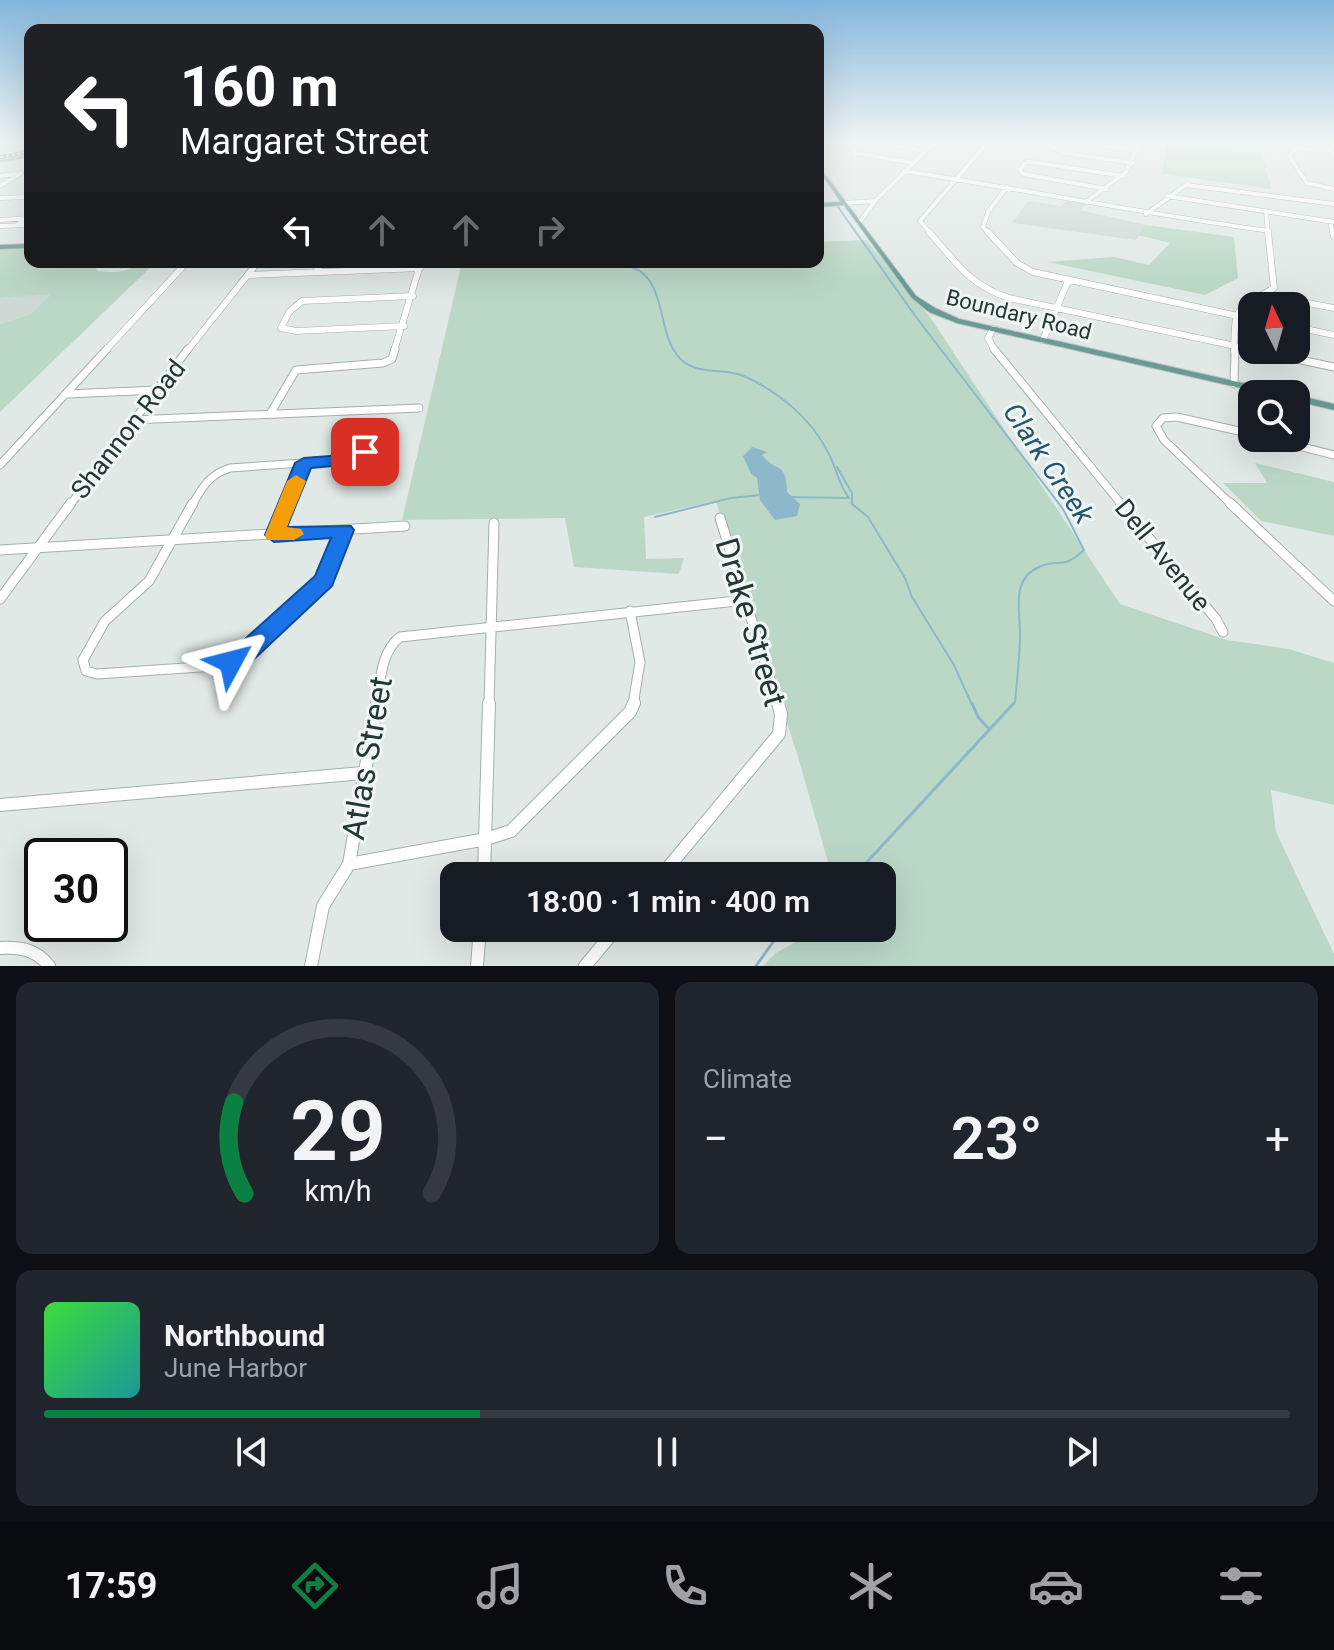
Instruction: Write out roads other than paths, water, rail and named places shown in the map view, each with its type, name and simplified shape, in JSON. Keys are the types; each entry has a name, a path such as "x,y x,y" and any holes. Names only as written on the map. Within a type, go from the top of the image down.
{"main road":[{"name":"Boundary Road","path":"832,188 922,304 957,321 1238,385"},
{"path":"824,205 844,203"},
{"path":"0,247 24,246"},
{"path":"1310,401 1334,407"}],"street":[{"path":"859,223 887,188"},
{"path":"948,188 921,217 921,225 964,273 985,290 1057,309 1334,367"},
{"path":"1006,188 988,212 983,227 1017,263 1033,272 1238,316"},
{"path":"1013,188 1146,214 1269,231"},
{"path":"1102,188 1107,189"},
{"path":"1146,214 1178,188"},
{"path":"1217,188 1334,204"},
{"path":"1086,202 1107,189"},
{"path":"1167,196 1332,221 1334,236"},
{"path":"0,198 24,197"},
{"path":"844,203 873,203"},
{"path":"1266,211 1274,288 1269,292"},
{"path":"850,212 865,212"},
{"path":"0,223 10,217 24,218"},
{"path":"17,225 24,221"},
{"path":"0,223 24,225"},
{"path":"0,465 182,268"},
{"name":"Shannon Road","path":"0,599 132,420 253,268"},
{"path":"316,272 318,268"},
{"path":"248,275 375,268"},
{"path":"270,414 296,370 383,363 392,359 419,268"},
{"path":"1043,340 1068,281"},
{"path":"404,326 296,331 281,328 289,312 302,301 413,296"},
{"path":"1310,303 1334,308"},
{"path":"1234,384 1233,346 1238,311"},
{"name":"Dell Avenue","path":"993,329 988,338 991,346 1216,619 1223,632"},
{"path":"1310,330 1334,335"},
{"path":"67,394 158,390"},
{"path":"132,420 419,408"},
{"path":"1238,431 1177,417 1163,418 1156,426 1164,440 1334,601"},
{"path":"1310,449 1334,455"},
{"path":"344,530 324,580 238,658 215,666 97,674 86,671 83,660 105,621 149,581 205,482 216,473 230,468 347,460"},
{"path":"274,535 304,463"},
{"name":"Drake Street","path":"673,862 779,734 781,714 720,518"},
{"path":"485,862 494,523"},
{"path":"0,550 405,526"},
{"path":"489,625 746,600"},
{"path":"349,864 486,839 511,831 630,712 639,695 641,675 635,625 630,611"},
{"name":"Atlas Street","path":"311,966 323,906 349,864 385,655 390,645 400,637 489,625"},
{"path":"0,805 363,773"},
{"path":"477,966 479,942"},
{"path":"585,966 605,942"},
{"path":"0,948 27,948 41,954 49,966"}],"water":[{"path":"752,447 767,452 762,455 783,471 787,492 800,504 797,516 775,520 760,500 757,478 751,474 743,456"}],"waterway":[{"name":"Clark Creek","path":"838,207 916,317 1063,509 1084,550 1065,562 1039,567 1024,579 1019,596 1020,650 1014,703"},
{"path":"634,268 645,275 652,286 669,340 684,362 698,369 744,376 770,390 793,408 822,441 849,498"},
{"path":"837,467 852,493 852,504 868,517 905,578 912,597 954,665 972,705"},
{"path":"655,517 731,498 760,495"},
{"path":"790,497 847,498"},
{"path":"972,703 978,717 989,729"},
{"name":"Clark Creek","path":"867,862 1014,703"},
{"name":"Clark Creek","path":"756,966 773,942"}]}
